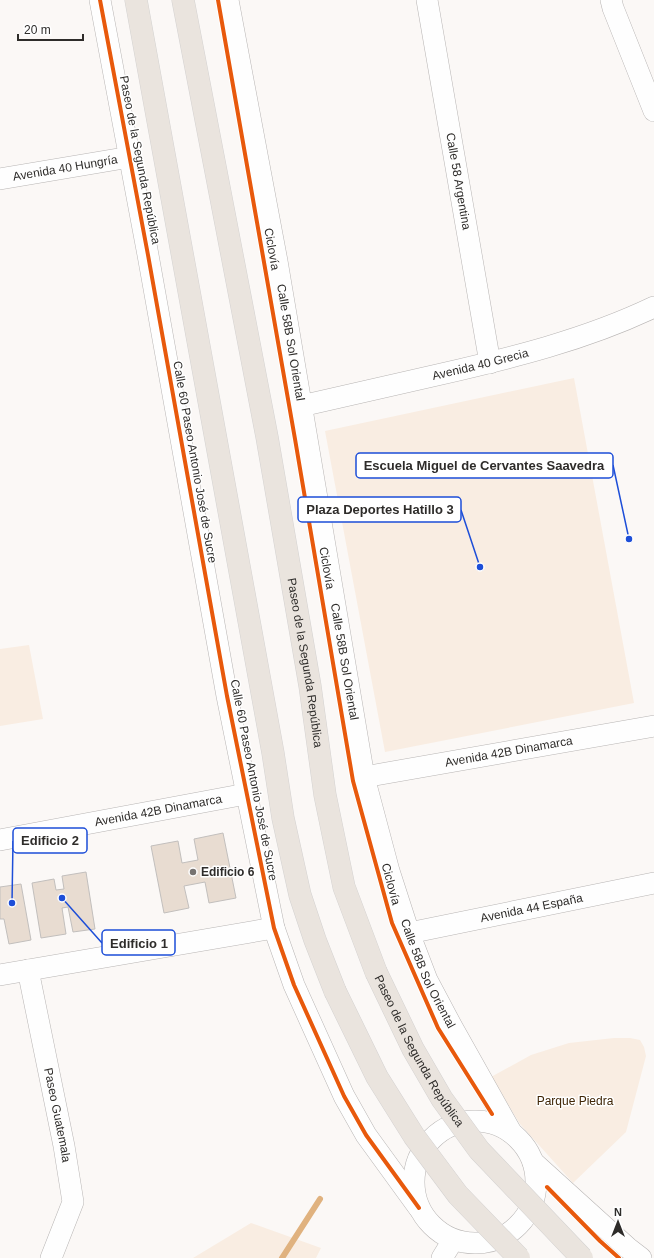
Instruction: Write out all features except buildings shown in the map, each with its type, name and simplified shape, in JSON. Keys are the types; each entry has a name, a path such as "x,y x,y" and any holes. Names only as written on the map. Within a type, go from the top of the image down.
{"highway":[{"name":"Paseo de la Segunda República","path":"136,0 283,818 300,895 315,940 335,991 377,1076 414,1136 458,1195 519,1258"},
{"name":"Paseo de la Segunda República","path":"183,0 268,444 310,686 325,795 344,887 376,972 413,1049 442,1099 479,1150 582,1258"}],"street":[{"name":"Paseo de la Segunda República","path":"100,0 160,323"},
{"name":"Calle 58B Sol Oriental","path":"228,0 277,261 364,776 389,871 409,933 427,980 511,1132"},
{"name":"Calle 58 Argentina","path":"427,0 490,363"},
{"path":"611,0 654,111"},
{"name":"Avenida 40 Hungría","path":"0,179 130,157"},
{"name":"Avenida 40 Grecia","path":"301,406 541,350 587,334 654,307"},
{"name":"Calle 60 Paseo Antonio José de Sucre","path":"160,323 227,696 274,928 294,985 344,1096 366,1135 419,1208"},
{"name":"Avenida 42B Dinamarca","path":"364,776 654,726"},
{"name":"Avenida 42B Dinamarca","path":"0,840 246,794"},
{"name":"Avenida 44 España","path":"409,933 654,883"},
{"path":"0,975 274,928"},
{"name":"Paseo Guatemala","path":"28,970 64,1146 73,1202 51,1258"},
{"path":"432,1225 448,1237 468,1243 489,1242 508,1234 523,1220 534,1202 537,1182 533,1162 523,1144 511,1132 495,1124 478,1121 460,1122 438,1133 429,1141 419,1156 414,1173 414,1191 419,1208 452,1254"},
{"path":"533,1162 641,1258"}],"green space":[{"path":"574,378 634,703 385,752 325,431"},
{"path":"29,645 43,719 0,726 0,649"},
{"name":"Parque Piedra","path":"614,1038 630,1038 640,1040 644,1047 646,1056 626,1132 573,1183 520,1124 491,1077 531,1055 569,1043"},
{"path":"251,1223 321,1248 316,1258 193,1258"}],"waterway":[{"path":"282,1258 320,1199"}],"cycle path":[{"path":"100,0 148,255 227,696 274,928 294,985 344,1096 366,1135 419,1208"},
{"name":"Ciclovía","path":"218,0 353,781 392,923 438,1028 492,1114"},
{"path":"547,1187 600,1241 619,1258"}],"place":[{"name":"Escuela Miguel de Cervantes Saavedra","path":"629,539"},
{"name":"Plaza Deportes Hatillo 3","path":"480,567"},
{"name":"Edificio 6","path":"193,872"},
{"name":"Edificio 1","path":"62,898"},
{"name":"Edificio 2","path":"12,903"}]}
